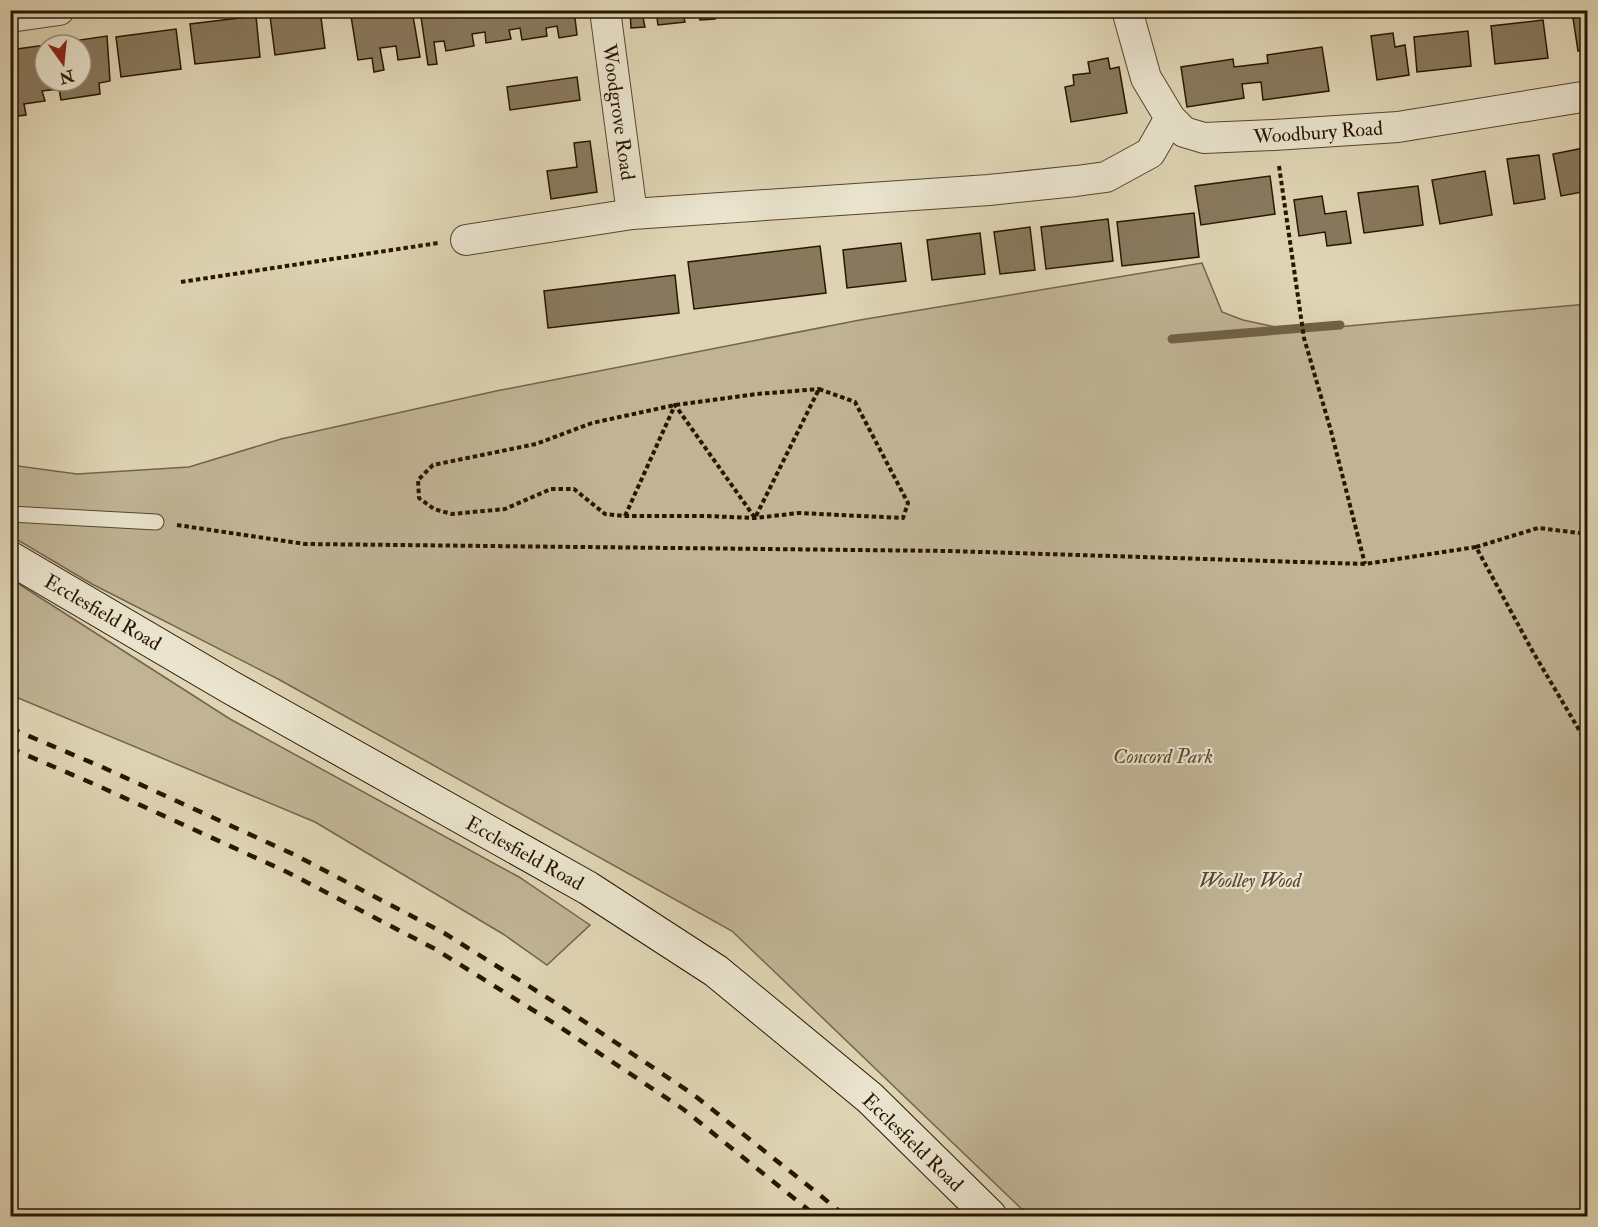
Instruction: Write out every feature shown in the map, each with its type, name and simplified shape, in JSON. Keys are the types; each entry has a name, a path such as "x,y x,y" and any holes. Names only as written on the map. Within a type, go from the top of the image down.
{"main road":[{"name":"Ecclesfield Road","path":"10,558 240,693 588,888 716,970 870,1098 990,1216"}],"street":[{"path":"10,17 59,10"},
{"name":"Woodgrove Road","path":"605,10 632,214"},
{"name":"Woodbury Road","path":"1127,10 1146,78 1170,118 1184,132 1204,138 1398,127 1587,96"},
{"path":"466,240 632,214 989,190 1106,177 1150,153 1170,118"}],"lane":[{"path":"10,514 156,522"}],"path":[{"path":"1274,135 1304,338 1331,431 1365,564"},
{"path":"181,282 466,240"},
{"path":"754,518 819,389"},
{"path":"819,389 855,402 908,503 903,518 799,513 754,518 625,516 605,514 574,489 551,489 505,509 453,514 434,509 419,498 418,480 433,465 536,444 592,423 675,405 757,394 819,389"},
{"path":"625,516 675,405"},
{"path":"675,405 754,518"},
{"path":"156,522 305,544 950,551 1365,564 1476,547 1538,528 1587,534"},
{"path":"1476,547 1587,745"}],"green space":[{"name":"Concord Park","path":"1202,263 1222,312 1243,320 1294,331 1587,304 1587,1216 1029,1216 732,931 278,679 92,584 11,536 11,465 77,474 189,467 281,439 496,391 860,320"},
{"path":"11,579 230,719 519,877 590,925 547,965 503,934 315,822 11,695"}],"building":[{"path":"320,10 325,48 275,55 270,16"},
{"path":"350,10 412,10 420,57 398,60 396,46 380,48 384,70 374,72 372,58 358,60"},
{"path":"420,10 574,10 577,35 559,38 557,26 546,28 547,36 522,40 520,28 509,30 511,39 486,43 485,32 472,34 474,46 446,51 444,41 434,42 437,64 428,65"},
{"path":"630,10 682,10 685,22 658,25 656,11 642,13 645,27 631,28"},
{"path":"698,10 713,10 715,19 700,20"},
{"path":"256,16 260,57 195,64 190,24"},
{"path":"1588,16 1588,50 1578,51 1573,18"},
{"path":"1543,20 1548,58 1495,64 1491,26"},
{"path":"176,29 181,69 121,77 116,37"},
{"path":"1468,31 1471,66 1417,72 1414,37"},
{"path":"1393,33 1395,47 1405,45 1409,75 1377,80 1371,36"},
{"path":"107,36 110,81 99,83 100,94 61,100 60,93 93,93 93,38"},
{"path":"33,47 33,93 43,93 45,101 24,104 26,115 10,117 10,50"},
{"path":"1322,47 1329,91 1263,100 1261,82 1242,84 1244,98 1187,107 1181,67 1233,59 1234,67 1268,63 1267,55"},
{"path":"1108,58 1110,69 1119,67 1127,113 1071,122 1065,87 1074,85 1073,75 1090,73 1088,62"},
{"path":"577,77 580,100 510,110 507,87"},
{"path":"590,141 597,192 551,199 547,171 577,167 574,143"},
{"path":"1584,148 1588,167 1588,191 1561,196 1553,154"},
{"path":"1539,155 1545,199 1514,204 1507,159"},
{"path":"1485,171 1492,215 1440,224 1432,180"},
{"path":"1270,176 1275,214 1201,225 1195,186"},
{"path":"1418,186 1423,225 1364,233 1358,193"},
{"path":"1322,196 1325,214 1346,211 1351,243 1327,246 1325,232 1299,236 1294,200"},
{"path":"1194,213 1199,257 1122,266 1117,222"},
{"path":"1108,219 1113,261 1046,269 1041,227"},
{"path":"1030,227 1035,270 1000,274 994,232"},
{"path":"980,233 985,274 932,280 927,240"},
{"path":"901,243 906,281 847,288 843,250"},
{"path":"820,246 826,293 694,309 688,262"},
{"path":"675,275 679,313 548,328 544,291"}],"waterway":[{"path":"1172,339 1340,325"}],"railway":[{"path":"10,728 102,767 295,855 444,933 567,1010 694,1095 845,1216"},
{"path":"10,748 287,872 435,949 557,1025 683,1109 816,1216"}],"park label":[{"name":"Woolley Wood","path":"1250,880"}]}
